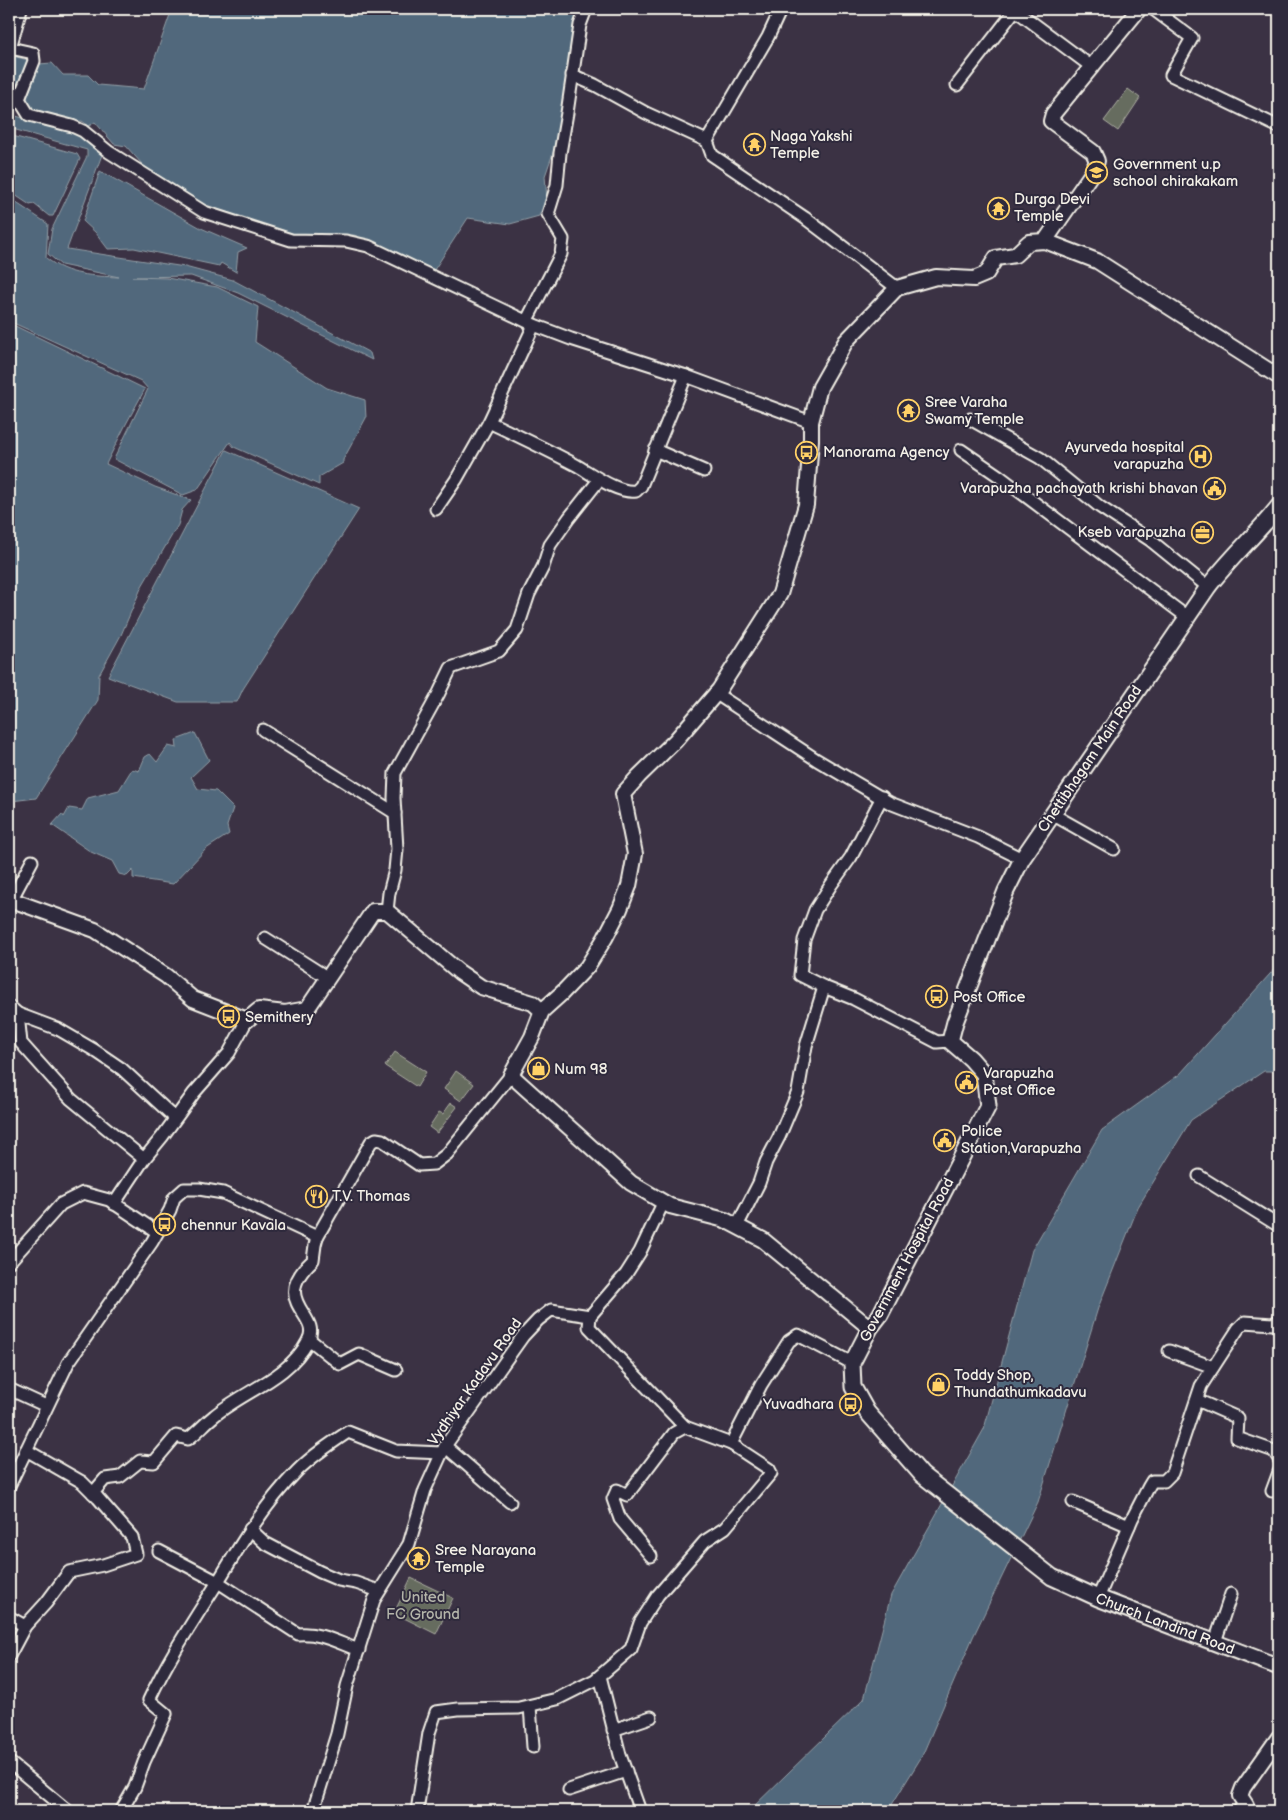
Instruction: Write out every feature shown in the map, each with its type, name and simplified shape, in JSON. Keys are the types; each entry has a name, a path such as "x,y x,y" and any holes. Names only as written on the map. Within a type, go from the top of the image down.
{"main road":[{"name":"Chettibhagam Main Road","path":"950,1041 954,1022 1006,891 1022,859 1208,587 1223,567 1278,509"},
{"name":"Government Hospital Road","path":"852,1363 870,1328 880,1315 988,1106 984,1074 971,1059 950,1041"},
{"name":"Church Landind Road","path":"852,1363 853,1387 867,1412 922,1475 1052,1577 1098,1598 1279,1666"}],"street":[{"path":"21,9 10,48 33,53 34,61 19,100 29,115 72,126 83,132 109,152 204,212 291,240 346,241 368,246 531,323 686,376 811,422"},
{"path":"436,508 456,480 489,422 551,271 561,254 562,239 548,214 557,185 560,153 580,25 586,9"},
{"path":"707,141 768,37 780,9"},
{"path":"957,85 1015,9 1092,67"},
{"path":"1045,241 1092,173 1097,161 1093,152 1051,121 1053,114 1139,9"},
{"path":"1154,9 1192,38 1171,75 1279,127"},
{"path":"572,75 595,85 646,113 707,141 712,155 805,218 897,288"},
{"path":"93,1493 105,1479 120,1477 140,1461 154,1462 176,1436 188,1439 213,1416 282,1371 298,1355 309,1340 311,1331 306,1317 294,1298 295,1286 304,1269 313,1260 318,1237 371,1142 376,1139 382,1140 419,1165 434,1164 447,1154 510,1075 532,1037 542,1010 562,993 587,967 620,909 629,886 636,854 623,794 638,776 675,741 719,690 740,660 780,594 806,505 811,422 820,387 846,341 897,288 936,278 974,280 986,274 996,258 1015,255 1029,242 1045,241 1104,264 1279,378"},
{"path":"489,422 578,466 599,480 631,492 636,491 641,486 686,376"},
{"path":"970,419 1040,458 1100,506 1150,540 1208,587"},
{"path":"656,450 704,471"},
{"path":"961,450 999,476 1187,617"},
{"path":"386,911 395,870 397,849 395,774 451,668 499,651 517,630 529,594 543,567 550,545 599,480"},
{"path":"715,693 817,760 890,803 978,837 1022,859"},
{"path":"263,730 395,813"},
{"path":"882,797 851,857 830,885 815,910 804,940 800,975 854,999 937,1042 950,1041"},
{"path":"1052,814 1114,849"},
{"path":"32,861 10,901 95,930 166,976 194,999 247,1020"},
{"path":"114,1204 144,1159 194,1093 229,1053 247,1020 259,1010 285,1013 307,1009 373,911 386,911 459,972 481,987 533,1003 542,1010"},
{"path":"265,938 328,978"},
{"path":"737,1226 759,1183 766,1162 798,1092 806,1046 824,987"},
{"path":"9,1006 18,1014 58,1029 94,1050 122,1069 175,1118"},
{"path":"18,1014 21,1042 70,1100 144,1159"},
{"path":"510,1075 631,1183 670,1206 725,1220 764,1240 870,1328"},
{"path":"1199,1176 1279,1226"},
{"path":"9,1486 46,1406 68,1364 112,1297 140,1260 170,1210 174,1198 184,1190 199,1189 223,1193 318,1237"},
{"path":"9,1262 61,1204 83,1192 109,1200 157,1232"},
{"path":"417,1811 429,1733 436,1712 458,1709 519,1708 530,1706 557,1699 600,1676 631,1649 640,1623 658,1595 705,1541 724,1528 771,1473 769,1468 731,1444 685,1427 589,1327 590,1316 636,1260 664,1201"},
{"name":"Vydhiyar Kadavu Road","path":"313,1811 337,1734 347,1686 374,1600 409,1544 425,1490 443,1449 523,1336 538,1320 551,1310 590,1316"},
{"path":"1098,1598 1129,1526 1149,1486 1152,1481 1164,1481 1172,1473 1201,1386 1213,1367 1238,1329 1246,1322 1273,1324 1279,1320"},
{"path":"731,1444 761,1386 789,1341 798,1335 852,1363"},
{"path":"309,1340 340,1364 359,1354 396,1370"},
{"path":"1169,1351 1213,1367"},
{"path":"9,1389 46,1406"},
{"path":"1197,1400 1238,1418 1237,1438 1274,1451 1279,1459"},
{"path":"651,1556 620,1519 613,1499 617,1490 627,1495 674,1433 685,1427"},
{"path":"120,1811 135,1787 166,1714 149,1700 164,1669 250,1529 298,1471 319,1452 348,1432 396,1451 443,1449 510,1502"},
{"path":"9,1656 25,1626 46,1604 69,1572 103,1565 136,1554 132,1536 82,1482 26,1450"},
{"path":"1272,1491 1279,1472"},
{"path":"1073,1502 1129,1526"},
{"path":"250,1529 265,1542 320,1572 339,1580 356,1583 379,1591"},
{"path":"159,1551 218,1582 298,1634 309,1633 328,1637 359,1650"},
{"path":"1214,1642 1231,1594"},
{"path":"9,1617 25,1626"},
{"path":"600,1676 613,1730 640,1811"},
{"path":"530,1706 533,1747"},
{"path":"613,1730 651,1717"},
{"path":"1246,1809 1240,1796 1242,1788 1279,1737"},
{"path":"9,1762 68,1811"},
{"path":"569,1790 626,1771"}],"green space":[{"path":"1128,89 1140,98 1118,131 1104,121"},
{"path":"395,1052 426,1072 417,1087 385,1066"},
{"path":"456,1071 474,1084 461,1101 444,1089"},
{"path":"451,1103 457,1107 437,1133 429,1127 439,1112 443,1114"},
{"name":"United FC Ground","path":"411,1578 453,1598 436,1634 394,1613"}],"water":[{"path":"172,9 580,9 573,26 569,82 555,147 545,176 547,199 539,216 510,224 468,218 434,270 354,235 286,236 201,209 150,173 126,146 114,144 95,122 89,126 82,121 64,123 34,112 29,107 27,98 39,64 52,63 63,75 88,75 98,85 144,89"},
{"path":"9,55 28,60 22,87 9,93"},
{"path":"9,114 82,135 103,152 67,249 185,267 233,280 370,353 372,360 238,293 191,276 132,277 167,278 217,287 258,307 255,342 327,388 365,400 366,418 343,463 319,477 319,485 234,447 230,442 197,490 183,495 114,459 148,389 141,381 9,321 9,198 48,224 46,258 54,264 81,274 119,277 61,265 48,254 52,229 87,156 87,150 9,128"},
{"path":"9,135 77,154 80,159 53,216 49,216 34,204 30,205 9,191"},
{"path":"100,171 201,228 247,248 238,252 236,272 221,263 219,266 134,248 108,249 96,233 83,221"},
{"path":"9,323 145,389 106,464 155,487 191,500 182,510 178,525 142,586 121,635 99,675 98,700 36,798 11,801 9,806"},
{"path":"226,450 359,509 243,689 237,702 178,702 108,676"},
{"path":"195,733 209,760 191,777 198,789 216,791 233,808 227,826 229,834 206,849 173,884 133,878 133,870 127,876 119,874 112,861 91,852 52,825 62,814 64,817 69,808 82,810 88,798 119,790 132,769 139,771 145,757 150,754 157,762 168,746 177,748 176,740"},
{"path":"1279,964 1279,1071 1264,1071 1191,1120 1138,1207 1098,1308 1038,1502 973,1637 922,1756 888,1811 749,1811 864,1699 891,1595 984,1429 1032,1250 1102,1130 1180,1074"}],"place":[{"name":"Naga Yakshi Temple","path":"754,145"},
{"name":"Government u.p school chirakakam","path":"1097,173"},
{"name":"Durga Devi Temple","path":"998,208"},
{"name":"Sree Varaha Swamy Temple","path":"909,411"},
{"name":"Manorama Agency","path":"807,452"},
{"name":"Ayurveda hospital varapuzha","path":"1200,456"},
{"name":"Varapuzha pachayath krishi bhavan","path":"1214,488"},
{"name":"Kseb varapuzha","path":"1202,532"},
{"name":"Post Office","path":"937,997"},
{"name":"Semithery","path":"229,1017"},
{"name":"Num 98","path":"538,1069"},
{"name":"Varapuzha Post Office","path":"967,1082"},
{"name":"Police Station,Varapuzha","path":"945,1140"},
{"name":"T.V. Thomas","path":"316,1196"},
{"name":"chennur Kavala","path":"165,1225"},
{"name":"Toddy Shop, Thundathumkadavu","path":"938,1384"},
{"name":"Yuvadhara","path":"850,1404"},
{"name":"Sree Narayana Temple","path":"419,1559"}]}
